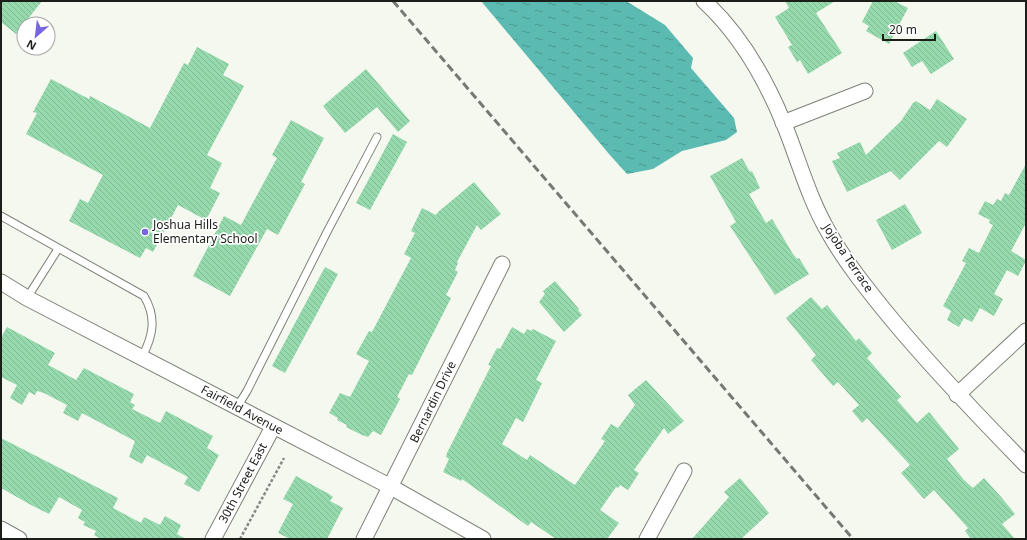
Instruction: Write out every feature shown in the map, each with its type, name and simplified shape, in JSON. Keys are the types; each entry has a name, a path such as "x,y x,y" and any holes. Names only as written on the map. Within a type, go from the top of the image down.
{"street":[{"name":"Jojoba Terrace","path":"704,1 718,14 748,54 783,123 811,197 829,233 859,279 957,395 1026,465"},
{"path":"783,123 865,91"},
{"name":"Bernardin Drive","path":"364,539 391,488 502,264"},
{"name":"Fairfield Avenue","path":"1,282 28,298 391,488 483,539"},
{"path":"957,395 1026,332"},
{"name":"30th Street East","path":"213,539 273,427"},
{"path":"647,539 684,471"},
{"path":"1,530 19,539"}],"lane":[{"path":"237,408 327,232 378,137"},
{"path":"1,216 144,296 149,305 152,329 150,340 142,357"},
{"path":"28,298 58,249"}],"path":[{"path":"240,539 284,458"}],"water":[{"path":"481,1 626,1 665,25 693,58 691,68 734,118 737,132 726,140 682,151 653,169 627,174"}],"building":[{"path":"1,1 42,1 30,16 16,16 16,34 1,22"},
{"path":"785,1 835,1 816,13 842,53 808,74 800,60 797,62 788,47 792,45 775,17 789,8"},
{"path":"873,1 894,1 908,8 889,44 866,31 869,26 862,22"},
{"path":"936,31 954,59 931,74 922,61 912,67 903,53"},
{"path":"197,47 229,64 223,75 244,86 207,155 222,163 210,188 220,193 206,220 178,205 153,252 146,248 140,258 69,221 80,199 88,203 103,175 26,134 37,113 33,112 51,79 89,99 90,96 150,128 184,63 188,65"},
{"path":"366,69 410,121 398,132 377,107 345,133 323,106"},
{"path":"937,99 967,119 947,147 939,141 900,180 891,171 847,192 832,161 840,158 837,153 860,142 866,155 901,121 913,103 916,101 930,110"},
{"path":"291,120 324,138 301,182 305,184 278,235 267,229 230,296 193,276 224,216 241,225 277,158 272,155"},
{"path":"393,134 407,142 370,210 356,203"},
{"path":"742,158 750,172 752,171 760,188 749,194 766,223 772,219 793,254 797,259 799,258 809,274 775,295 730,226 736,222 710,176"},
{"path":"1026,164 1026,223 1011,251 1026,261 1018,276 1007,270 994,294 1003,299 994,316 980,308 972,322 964,318 959,327 947,320 951,311 943,306 966,263 962,261 969,248 979,253 993,225 989,223 990,220 978,214 985,201 993,205 997,199 1001,201 1005,193 1009,195"},
{"path":"474,182 501,214 481,230 477,225 457,262 458,263 455,270 458,272 446,295 451,298 412,375 409,374 397,397 400,399 381,435 373,431 368,437 362,435 346,427 347,425 337,420 338,418 329,413 340,393 350,397 369,361 356,354 369,331 372,332 411,258 404,254 415,233 411,231 422,208 436,215"},
{"path":"905,204 922,233 892,250 876,220"},
{"path":"325,267 338,274 285,373 272,366"},
{"path":"555,281 579,309 578,310 582,315 564,332 539,302 545,294 543,291"},
{"path":"811,297 822,309 827,305 856,341 859,338 872,353 867,358 901,397 897,400 917,423 929,412 959,449 947,459 964,480 973,488 984,478 1002,498 1015,514 1002,524 1015,539 971,539 965,531 968,528 934,490 924,499 901,473 910,465 867,418 862,423 852,411 859,405 838,382 833,386 811,360 816,355 786,318"},
{"path":"7,327 55,353 48,365 76,380 84,368 134,394 130,402 135,405 132,409 160,423 166,411 213,436 207,448 219,455 199,492 184,484 188,477 147,455 142,464 129,457 135,441 82,413 78,421 63,413 67,405 44,393 37,391 35,395 29,392 22,405 10,398 17,385 1,377 1,338"},
{"path":"512,327 524,334 527,329 531,331 533,329 556,341 536,380 542,383 523,422 516,418 502,444 527,460 530,455 575,485 605,441 601,439 611,424 618,428 635,405 628,395 646,380 684,421 668,434 664,428 634,470 639,473 628,490 620,485 618,488 616,487 600,510 619,523 607,539 556,539 531,522 528,526 462,479 461,481 443,472 449,459 446,457 447,453 491,366 488,365 497,348 500,349"},
{"path":"1,438 118,498 113,508 141,523 144,517 160,525 165,516 181,525 177,534 186,539 101,539 94,535 96,531 83,525 85,522 78,518 82,510 59,497 49,514 31,505 1,488"},
{"path":"296,476 329,494 333,497 330,501 343,508 327,539 290,539 278,533 293,504 283,499"},
{"path":"740,478 769,513 741,539 692,539 729,497 724,492"}],"railway":[{"path":"393,1 853,539"}],"place":[{"name":"Joshua Hills Elementary School","path":"145,232"}]}
